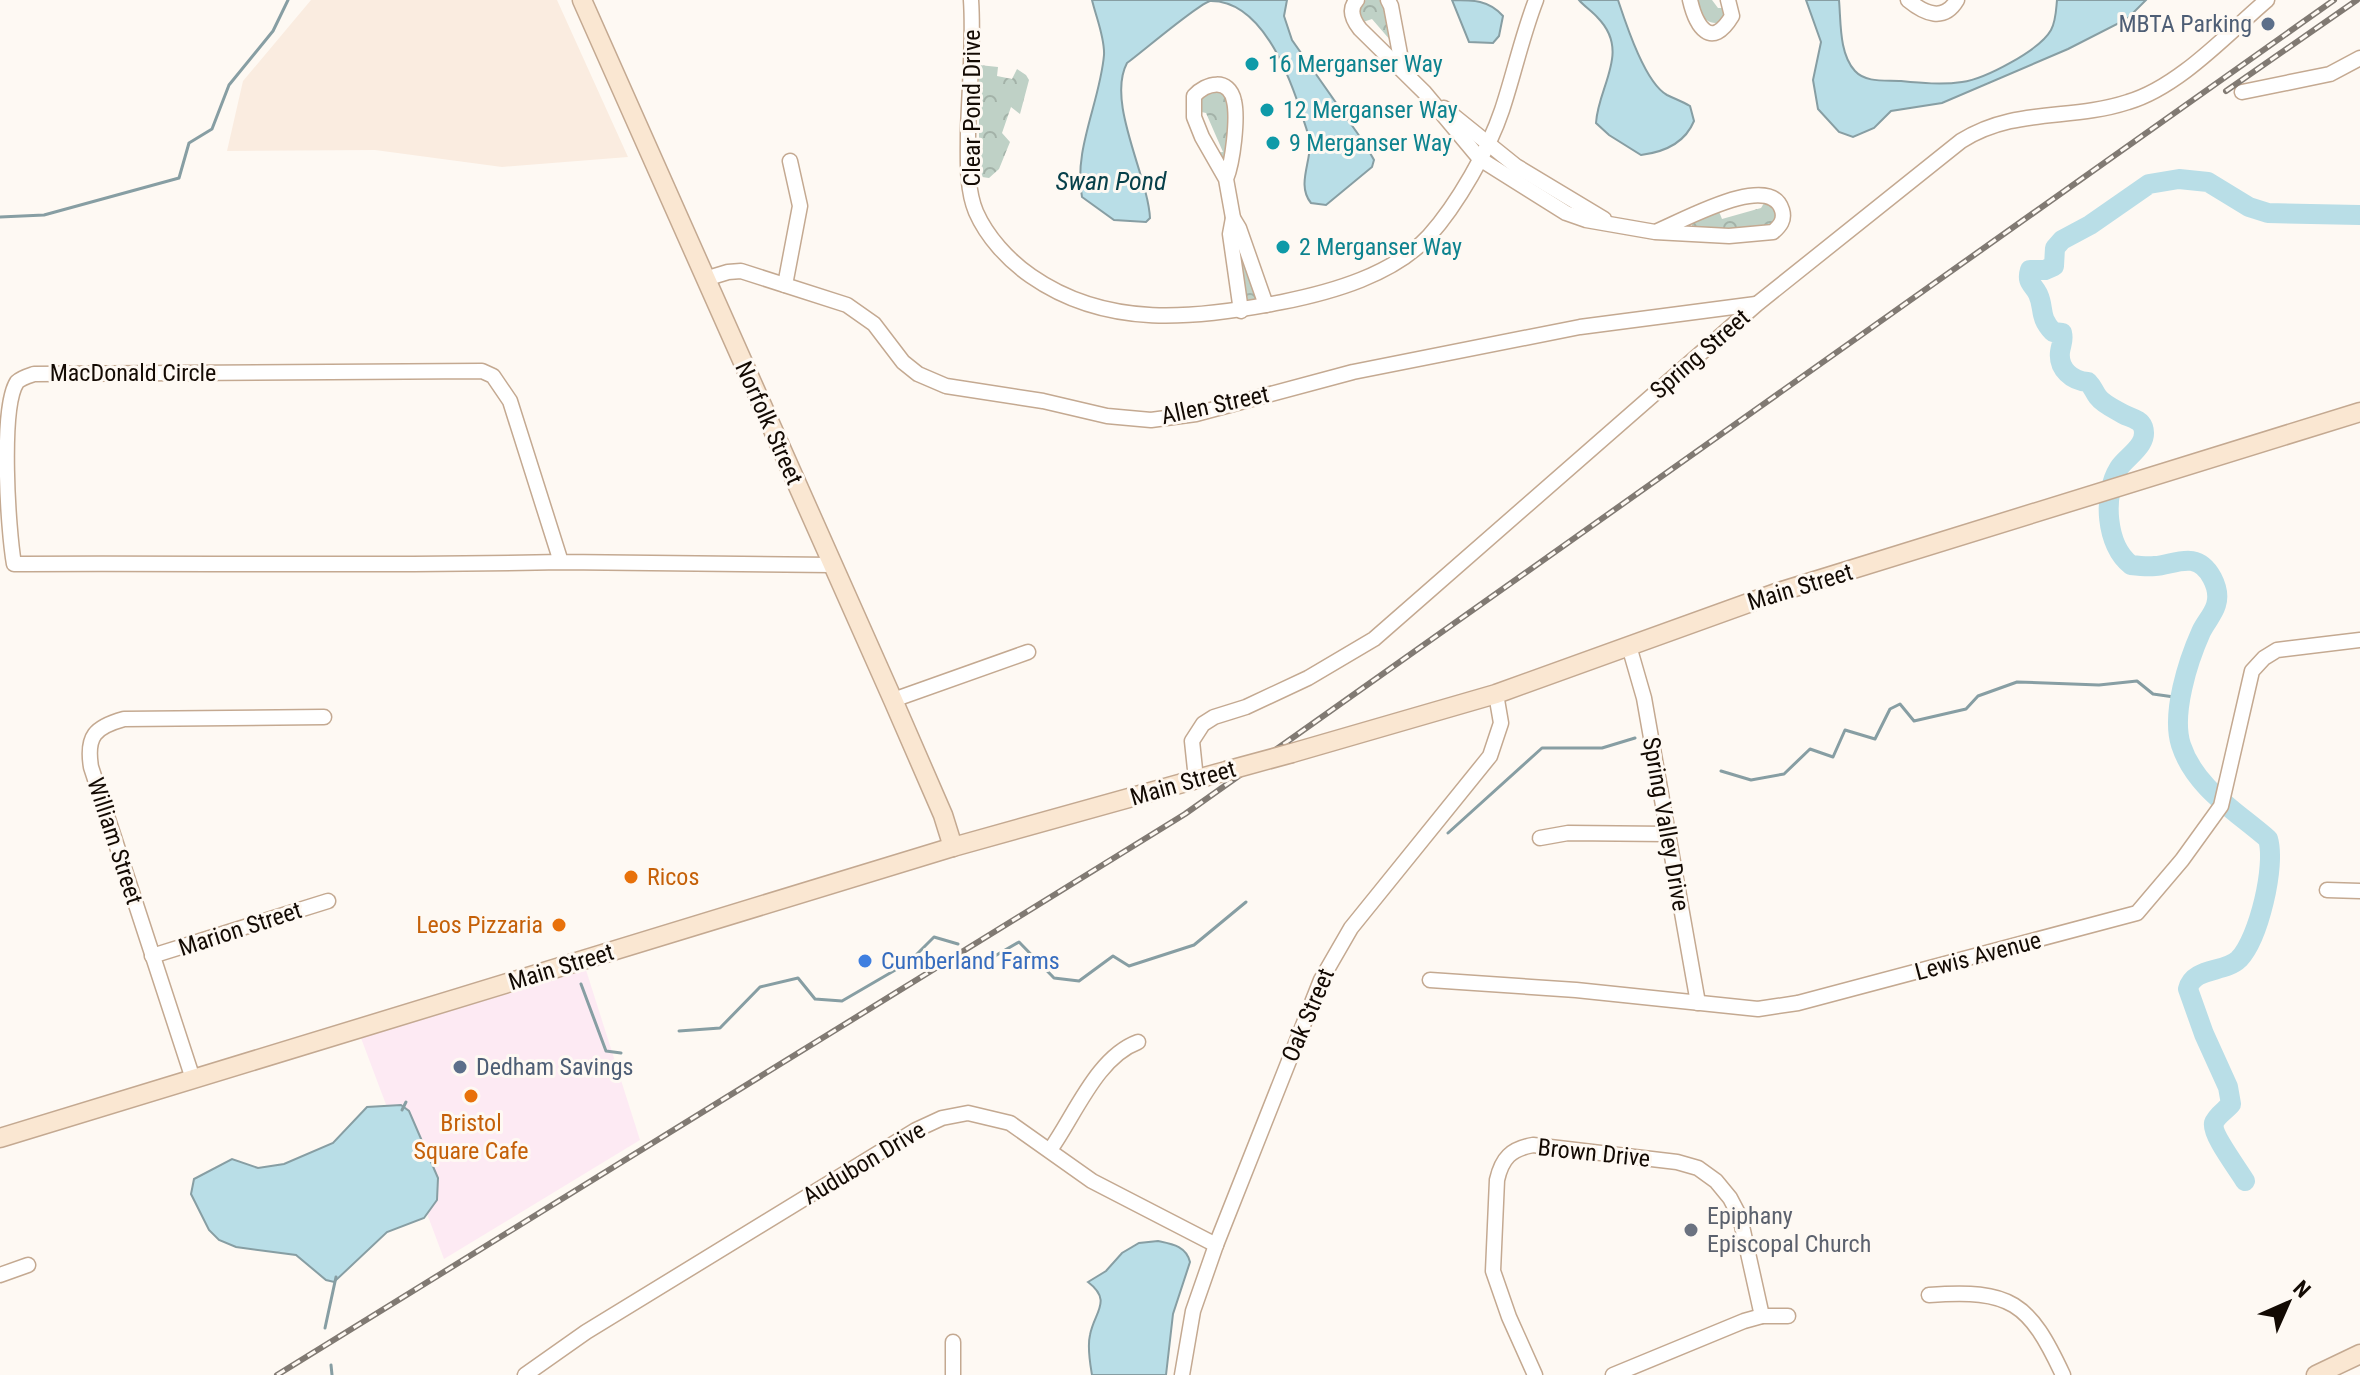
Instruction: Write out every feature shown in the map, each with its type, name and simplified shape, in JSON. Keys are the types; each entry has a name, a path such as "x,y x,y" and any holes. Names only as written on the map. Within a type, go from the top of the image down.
{"main road":[{"name":"Norfolk Street","path":"582,0 893,700 943,815 953,847"},
{"name":"Main Street","path":"0,1138 953,847 1496,694 1779,592 2360,412"},
{"path":"2316,1375 2360,1354"}],"street":[{"name":"Clear Pond Drive","path":"971,0 968,161 975,209 998,245 1046,286 1107,311 1163,317 1241,311 1336,288 1366,277 1406,256 1434,230 1488,144 1501,113 1536,0"},
{"path":"1357,0 1352,9 1353,19 1360,29 1424,92 1480,159 1566,213 1586,220 1655,232 1729,236 1764,235 1778,228 1783,221 1783,212 1772,197 1746,195 1655,232"},
{"path":"1388,0 1403,70"},
{"path":"1690,0 1700,29 1708,33 1718,32 1732,16 1728,0"},
{"path":"1908,0 1920,10 1938,15 1946,13 1957,0"},
{"name":"Spring Street","path":"1196,779 1192,741 1203,724 1308,678 1374,639 1757,304 1942,154 1977,131 2010,119 2083,112 2141,98 2177,76 2267,0"},
{"path":"2242,92 2330,74 2360,58"},
{"path":"1226,179 1231,168 1234,143 1235,102 1228,90 1210,84 1194,96 1194,117 1226,179 1233,218 1266,305"},
{"path":"1424,92 1516,166 1611,223"},
{"path":"785,285 800,206 790,161"},
{"path":"1233,218 1230,234 1241,311"},
{"name":"Allen Street","path":"705,279 741,271 847,305 863,315 903,362 918,374 946,386 1043,401 1107,416 1151,420 1196,414 1353,372 1580,327 1757,304"},
{"name":"MacDonald Circle","path":"561,562 510,401 493,376 482,371 34,374 19,380 12,391 5,440 5,490 14,564 384,566 561,562 832,565"},
{"name":"Lewis Avenue","path":"1430,980 1576,990 1758,1009 1798,1003 2137,913 2182,860 2222,800 2252,671 2277,650 2360,640"},
{"name":"Spring Valley Drive","path":"1629,646 1644,698 1698,1003"},
{"path":"893,700 1028,652"},
{"name":"Oak Street","path":"1182,1375 1193,1311 1216,1245 1332,957 1351,928 1490,756 1500,731 1496,694"},
{"name":"William Street","path":"193,1079 91,767 90,746 96,730 112,722 134,719 324,717"},
{"path":"1540,838 1568,833 1668,834"},
{"path":"2327,890 2360,891"},
{"name":"Marion Street","path":"152,956 328,901"},
{"path":"1050,1150 1107,1061 1124,1047 1138,1042"},
{"name":"Audubon Drive","path":"525,1375 586,1332 928,1124 958,1114 981,1114 1010,1123 1092,1181 1216,1245"},
{"name":"Brown Drive","path":"1535,1375 1493,1271 1500,1165 1509,1154 1522,1147 1533,1145 1656,1159 1698,1168 1716,1181 1740,1217 1762,1316"},
{"path":"0,1275 28,1265"},
{"path":"1929,1295 1971,1292 2003,1300 2018,1308 2040,1330 2063,1375"},
{"path":"1613,1375 1762,1316 1788,1316"},
{"path":"953,1342 953,1375"}],"shaded area":[{"path":"311,0 557,0 628,157 502,167 375,150 227,151 243,81"},
{"path":"586,970 640,1140 444,1259 361,1038"}],"green space":[{"path":"1366,0 1382,0 1397,48 1372,19 1363,22 1358,18 1360,4"},
{"path":"1695,0 1712,0 1718,8 1730,8 1721,23 1710,22 1701,14"},
{"path":"979,65 998,67 997,76 1012,79 1017,69 1029,80 1020,114 1011,107 1002,133 1010,142 999,169 989,178 982,177 979,154"},
{"path":"1206,90 1223,90 1230,105 1226,169 1214,153 1223,152 1206,113 1197,111 1200,96"},
{"path":"1766,200 1777,206 1776,221 1769,227 1696,231 1692,227 1692,222 1718,209 1722,219 1761,208"},
{"path":"1236,232 1257,296 1255,300 1249,301 1244,297"}],"water":[{"name":"Swan Pond","path":"1092,0 1287,0 1284,16 1292,40 1365,144 1374,160 1372,167 1326,205 1311,203 1305,189 1309,140 1280,59 1258,25 1244,12 1228,4 1210,1 1127,63 1121,98 1150,218 1146,222 1114,220 1082,197 1080,179 1084,144 1104,55"},
{"path":"1452,0 1486,4 1503,16 1499,36 1493,43 1469,42"},
{"path":"1579,0 1618,0 1637,52 1651,78 1667,95 1690,106 1694,121 1680,141 1658,152 1641,155 1596,123 1610,69 1612,44 1598,18"},
{"path":"1806,0 1839,0 1843,47 1859,75 1876,80 1939,84 1972,80 1997,70 2036,46 2051,30 2057,0 2146,0 2127,19 2068,49 1942,103 1891,111 1874,128 1853,137 1839,132 1818,109 1813,80 1821,42"},
{"path":"401,1105 409,1111 438,1178 437,1200 424,1218 387,1232 334,1282 326,1280 296,1255 236,1247 219,1240 209,1230 191,1194 194,1179 232,1159 258,1168 284,1164 333,1143 367,1107"},
{"path":"1158,1241 1182,1249 1190,1262 1173,1314 1166,1375 1092,1375 1089,1340 1101,1301 1088,1282 1139,1243"}],"waterway":[{"path":"0,217 44,215 179,178 189,143 212,129 229,85 273,31 288,0"},
{"path":"2245,1181 2214,1128 2217,1118 2231,1104 2228,1087 2188,989 2196,977 2233,963 2246,949 2259,919 2270,866 2268,839 2206,786 2187,760 2178,732 2186,672 2201,632 2215,609 2217,592 2212,578 2198,563 2183,561 2155,566 2131,565 2116,546 2109,520 2110,492 2119,468 2143,439 2143,427 2137,420 2103,402 2088,382 2072,377 2064,369 2060,358 2062,333 2053,332 2045,321 2029,274 2030,270 2045,270 2054,266 2055,248 2062,240 2090,225 2149,184 2179,179 2208,182 2249,207 2268,213 2360,215"},
{"path":"1721,771 1751,780 1784,774 1810,749 1833,757 1845,730 1875,739 1890,709 1900,704 1914,721 1966,709 1978,696 2017,682 2099,685 2137,681 2153,694 2181,698"},
{"path":"1448,833 1542,748 1602,748 1635,738"},
{"path":"988,960 1019,942 1054,978 1079,981 1113,956 1129,966 1194,945 1246,902"},
{"path":"679,1031 720,1028 760,987 798,978 815,999 842,1001 909,962 934,937 958,944"},
{"path":"581,984 606,1051 621,1053"},
{"path":"402,1110 406,1102"},
{"path":"325,1328 336,1277"},
{"path":"331,1365 332,1375"}],"railway":[{"path":"277,1375 1185,814 2334,0"},
{"path":"2226,91 2357,0"}],"place":[{"name":"MBTA Parking","path":"2268,24"},
{"name":"16 Merganser Way","path":"1252,64"},
{"name":"12 Merganser Way","path":"1267,110"},
{"name":"9 Merganser Way","path":"1273,143"},
{"name":"2 Merganser Way","path":"1283,247"},
{"name":"Ricos","path":"631,877"},
{"name":"Leos Pizzaria","path":"559,925"},
{"name":"Cumberland Farms","path":"865,961"},
{"name":"Dedham Savings","path":"460,1067"},
{"name":"Bristol Square Cafe","path":"471,1096"},
{"name":"Epiphany Episcopal Church","path":"1691,1230"}]}
